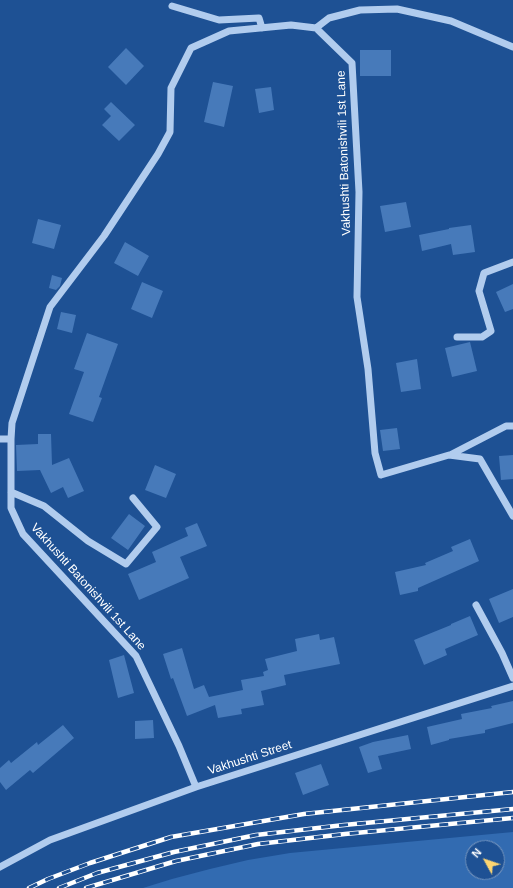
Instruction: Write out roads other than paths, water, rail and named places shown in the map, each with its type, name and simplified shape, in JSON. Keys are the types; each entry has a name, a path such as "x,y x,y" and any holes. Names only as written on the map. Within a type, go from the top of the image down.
{"street":[{"path":"172,6 219,20 259,18 262,28"},
{"path":"316,28 329,18 360,10 397,9 451,21 513,47"},
{"name":"Vakhushti Batonishvili 1st Lane","path":"196,787 179,746 136,656 23,534 11,508 12,423 50,307 104,236 158,154 170,132 171,88 192,48 229,31 291,25 316,28 352,63 359,192 357,297 368,369 376,453 381,475 449,455 480,459 513,516"},
{"path":"457,337 482,337 491,331 479,291 484,273 513,262"},
{"path":"449,455 506,426 513,426"},
{"path":"0,439 11,439"},
{"path":"11,492 44,506 88,541 126,564 157,527 133,498"},
{"path":"476,605 502,653 513,678"},
{"name":"Vakhushti Street","path":"0,867 50,840 196,787 513,686"}],"railway":[{"path":"29,888 90,863 171,837 304,814 513,792"},
{"path":"59,888 97,873 174,852 256,835 513,809"},
{"path":"86,888 176,861 258,844 513,818"}]}
